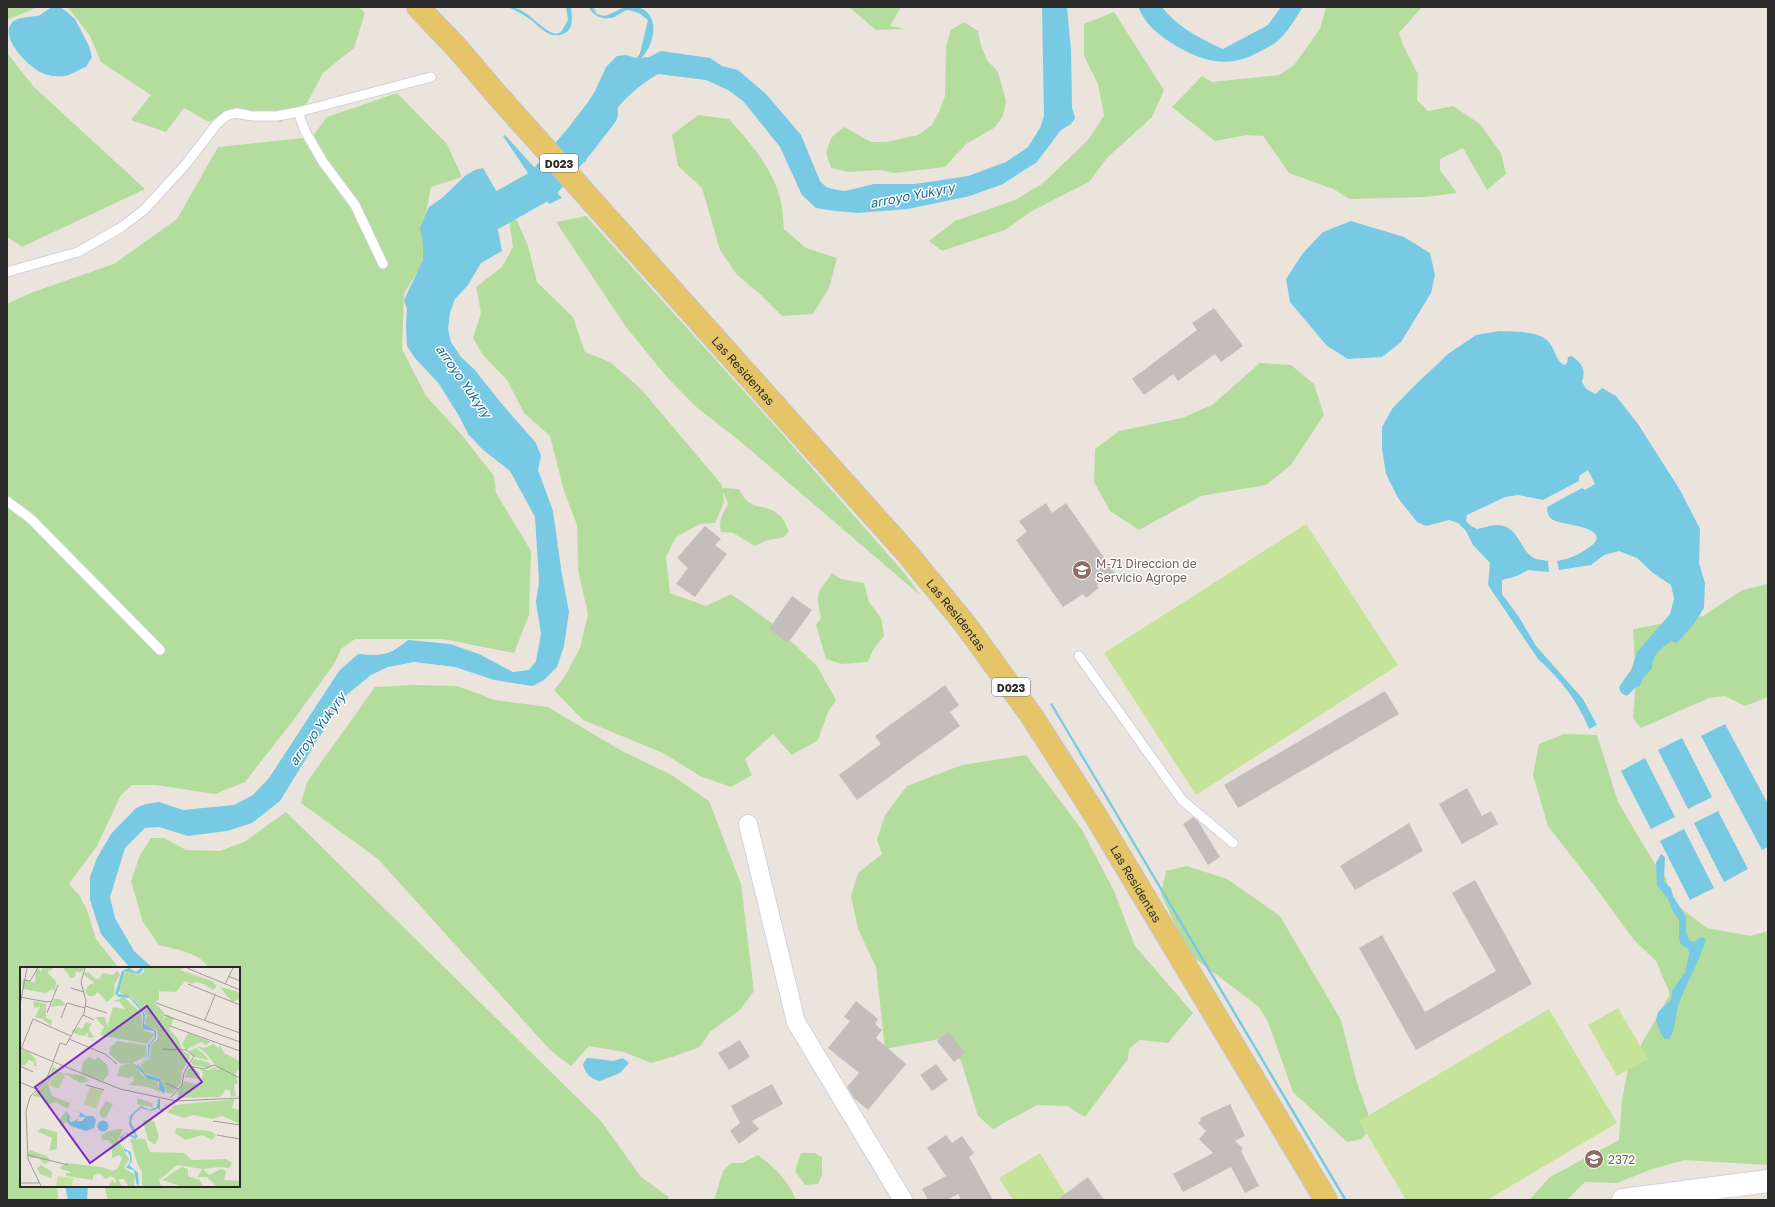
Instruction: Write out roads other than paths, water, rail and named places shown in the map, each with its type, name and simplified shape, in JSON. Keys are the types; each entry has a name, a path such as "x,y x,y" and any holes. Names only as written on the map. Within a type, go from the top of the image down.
{"main road":[{"name":"Las Residentas","path":"418,7 457,48 498,96 906,552 965,624 1031,715 1094,813 1326,1200"},
{"path":"1623,1200 1768,1181"}],"street":[{"path":"748,824 796,1022 903,1200"}],"lane":[{"path":"9,270 78,252 120,228 144,210 186,164 216,125 226,116 236,113 252,116 277,116 431,78"},
{"path":"298,112 305,131 323,162 355,205 383,264"},
{"path":"7,501 31,519 160,650"},
{"path":"1079,656 1182,800 1233,843"}],"water":[{"path":"508,7 515,8 527,14 544,28 556,34 561,32 568,20 566,7 571,7 571,25 565,33 559,35 549,34 526,17"},
{"path":"589,7 593,7 597,14 604,16 626,7 635,7 644,10 652,21 653,29 650,45 641,58 649,57 661,51 710,58 722,66 738,70 766,94 801,135 820,181 826,187 837,190 845,191 874,184 915,184 968,176 1006,162 1028,147 1040,128 1044,116 1042,7 1067,7 1071,50 1072,107 1075,118 1071,124 1061,130 1037,162 1003,184 970,196 908,209 858,213 835,211 816,208 802,195 780,147 743,101 728,90 706,80 658,74 645,82 623,101 598,136 585,163 565,139 595,91 606,67 617,56 626,55 637,58 640,53 648,20 639,13 628,10 613,17 601,18 595,15"},
{"path":"1138,7 1162,7 1182,26 1198,37 1223,49 1268,25 1281,7 1303,7 1287,31 1273,44 1248,57 1228,62 1218,62 1199,57 1165,39 1150,26"},
{"path":"50,8 62,8 75,19 89,46 92,57 86,67 72,74 64,76 50,75 35,69 17,51 9,37 9,30 13,21 20,18 40,15"},
{"path":"505,135 562,198 549,204 503,136"},
{"path":"483,168 508,211 496,219 502,251 481,263 468,285 455,299 450,313 448,329 451,342 461,357 474,369 536,443 541,456 538,470 553,511 569,612 564,646 557,667 544,680 533,686 494,680 455,667 414,662 388,667 371,675 344,697 280,801 252,823 227,831 188,836 159,827 145,828 125,848 110,897 115,918 134,951 152,967 129,967 101,934 90,900 90,877 97,858 111,834 136,808 146,804 159,802 183,810 234,805 253,795 269,778 339,671 358,654 385,654 396,649 408,640 450,644 479,654 513,672 529,670 536,661 541,634 536,602 539,581 535,517 510,471 482,449 468,434 459,416 439,384 415,358 407,346 407,309 404,300 423,260 423,244 420,228 429,207 442,198 466,175"},
{"path":"1351,221 1404,237 1430,253 1435,275 1431,293 1401,342 1382,357 1348,359 1327,346 1290,302 1286,279 1303,253 1323,232"},
{"path":"1499,331 1528,333 1542,337 1551,345 1561,363 1564,365 1567,363 1568,357 1572,356 1581,364 1584,373 1582,382 1586,389 1596,394 1602,388 1616,396 1638,424 1680,490 1700,529 1699,563 1705,583 1704,608 1694,624 1677,643 1671,641 1657,653 1652,669 1643,678 1640,686 1635,688 1627,696 1621,693 1619,687 1631,670 1637,652 1670,614 1674,599 1671,585 1653,573 1637,558 1619,551 1604,555 1591,565 1559,570 1557,561 1579,554 1587,549 1596,540 1596,535 1584,528 1553,520 1548,514 1547,507 1582,488 1585,490 1595,484 1588,470 1579,476 1579,481 1543,500 1518,495 1505,497 1467,515 1466,521 1477,529 1497,525 1504,526 1514,532 1531,556 1536,559 1548,561 1549,572 1528,570 1517,576 1502,580 1502,594 1519,617 1536,646 1583,699 1597,725 1589,729 1585,719 1568,691 1554,674 1538,659 1488,585 1490,563 1473,545 1466,531 1458,523 1449,520 1426,526 1417,522 1398,498 1386,474 1382,449 1382,427 1392,409 1448,354 1476,335"},
{"path":"1052,703 1347,1200 1344,1200 1050,704"},
{"path":"1725,724 1768,804 1768,847 1762,850 1701,736"},
{"path":"1682,738 1712,797 1688,809 1658,750"},
{"path":"1645,758 1675,817 1651,829 1621,771"},
{"path":"1718,811 1748,869 1724,882 1694,823"},
{"path":"1684,829 1714,888 1690,900 1660,841"},
{"path":"1661,854 1665,857 1664,882 1671,888 1673,896 1686,917 1686,932 1690,941 1694,942 1701,938 1706,939 1678,1006 1674,1027 1669,1039 1665,1039 1662,1036 1656,1020 1658,1012 1671,1000 1672,991 1685,972 1689,954 1688,948 1681,945 1679,938 1679,920 1672,910 1668,899 1657,885 1656,863"},
{"path":"587,1058 613,1061 623,1058 629,1063 620,1073 600,1081 588,1075 585,1070 583,1064"},
{"path":"65,1187 88,1187 87,1200 68,1200"}],"waterway":[{"name":"arroyo Yukyry","path":"476,240 483,218 542,185 601,113"}],"place":[{"name":"M-71 Direccion de Servicio Agrope","path":"1082,570"},
{"name":"2372","path":"1594,1159"}]}
